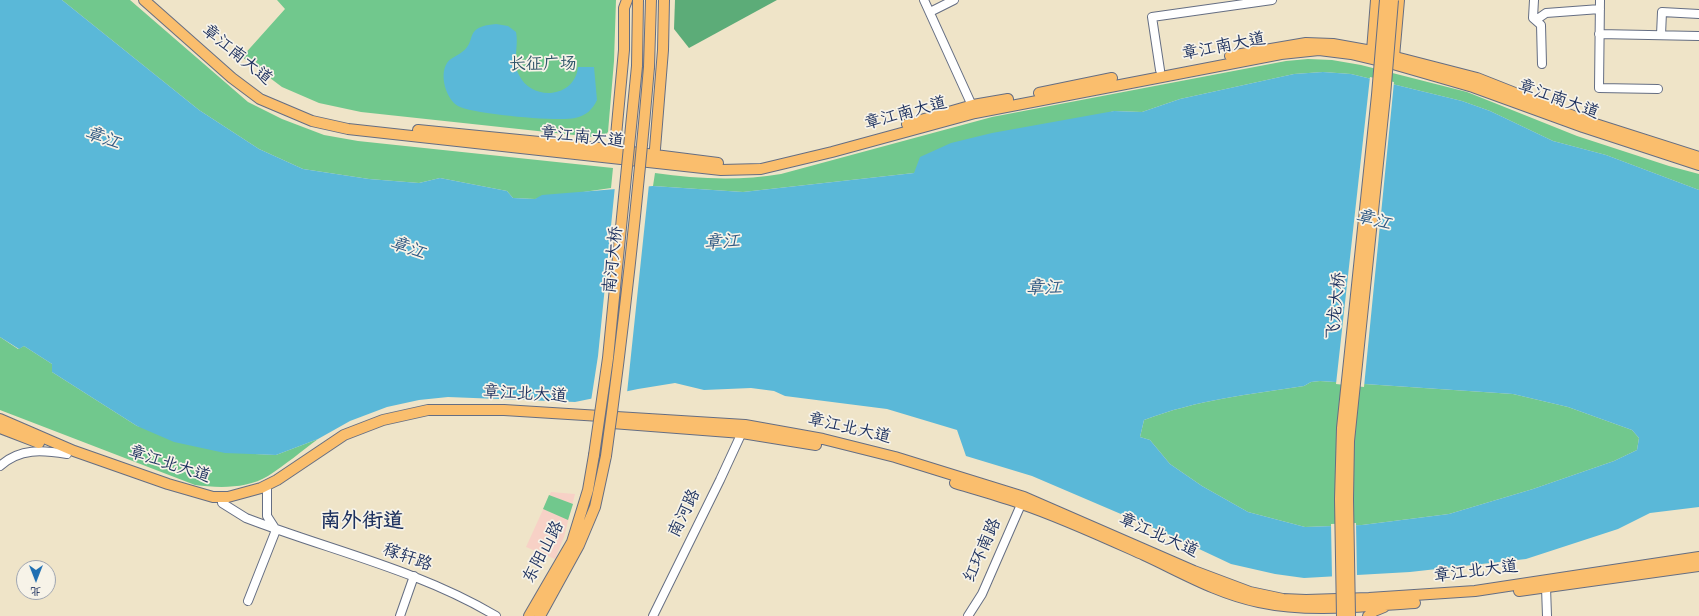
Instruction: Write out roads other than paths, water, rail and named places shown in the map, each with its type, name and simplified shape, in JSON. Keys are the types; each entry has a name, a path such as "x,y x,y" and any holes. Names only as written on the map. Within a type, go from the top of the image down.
{"main road":[{"name":"章江南大道","path":"144,0 232,78 260,99 312,121 348,129 614,158 655,159"},
{"name":"章江南大道","path":"152,0 240,78 263,94 314,115 348,123 655,159 721,170 761,169 832,152 974,109 1160,70 1306,43 1333,44 1372,51 1476,78 1586,121 1699,157"},
{"path":"614,158 623,68 624,8 627,0"},
{"name":"南河大桥","path":"594,455 608,358 636,66 638,0"},
{"name":"南河大桥","path":"606,456 620,359 640,179 649,67 651,5 655,0"},
{"path":"655,159 663,50 664,0"},
{"path":"1372,51 1376,0"},
{"name":"飞龙大桥","path":"1342,616 1340,499 1342,428 1377,95 1385,0"},
{"name":"飞龙大桥","path":"1350,616 1348,499 1349,434 1385,96 1393,0"},
{"path":"1394,57 1399,0"},
{"name":"章江南大道","path":"974,109 1281,54 1319,50 1350,54 1393,64 1473,87 1584,127 1699,165"},
{"name":"章江北大道","path":"0,419 74,451 161,482 222,500 277,480 344,435 383,420 428,410 504,410 743,429 885,461 1023,500 1194,571 1250,592 1334,608"},
{"name":"章江北大道","path":"0,428 166,490 200,500 247,499 267,490 346,439 384,425 428,416 470,414 743,429"},
{"name":"东阳山路","path":"529,616 572,542 588,490 594,455"},
{"name":"东阳山路","path":"540,616 579,545 595,507 606,456"},
{"name":"章江北大道","path":"1023,500 1230,594 1265,604 1334,608 1476,597 1699,566"},
{"name":"章江北大道","path":"1359,607 1699,557"},
{"path":"1368,616 1374,611 1392,604"},
{"path":"1301,607 1320,616"}],"street":[{"path":"924,0 974,109"},
{"path":"930,12 954,0"},
{"path":"1160,70 1152,17 1272,0"},
{"path":"1534,0 1533,18 1541,26 1542,64"},
{"path":"1536,20 1546,13 1600,4 1598,88 1658,89"},
{"path":"1661,35 1662,12 1699,14"},
{"path":"1599,34 1698,36"},
{"name":"南河路","path":"653,616 743,429"},
{"path":"0,466 16,456 30,451 45,450 67,454"},
{"path":"248,601 276,530 267,516 267,490"},
{"name":"稼轩路","path":"222,500 236,513 276,530 414,576 466,598 496,616"},
{"name":"红环南路","path":"968,616 982,594 1023,500"},
{"path":"400,616 414,576"},
{"path":"1546,587 1547,616"}],"water":[{"name":"章江","path":"0,0 62,0 199,110 259,149 303,169 369,179 419,183 440,178 507,191 513,198 535,199 542,195 653,186 743,192 914,173 920,157 951,143 992,133 1114,111 1142,112 1180,99 1294,74 1323,72 1351,74 1462,101 1490,111 1553,141 1606,155 1699,190 1699,507 1650,513 1618,529 1526,559 1410,572 1304,578 1275,574 1231,564 1163,532 1032,476 966,456 957,430 887,409 785,396 774,391 751,388 704,390 675,383 575,402 448,397 419,400 387,407 350,421 318,439 276,455 225,453 174,442 137,426 52,372 52,364 24,346 19,349 0,337","holes":["1320,381 1513,394 1568,407 1632,430 1639,438 1637,450 1614,461 1533,489 1449,514 1362,525 1305,527 1248,512 1202,486 1170,464 1150,440 1140,437 1144,420 1164,413 1183,407 1224,398 1304,386 1311,382"]},
{"path":"496,24 508,26 516,32 517,70 525,84 533,90 543,93 552,93 561,90 569,85 575,77 578,67 594,67 597,100 591,109 586,114 579,117 552,119 480,112 466,109 454,103 445,86 444,74 447,63 467,48 475,31 485,26"}],"district":[{"name":"南外街道","path":"362,524"}],"park label":[{"name":"长征广场","path":"543,66"}]}
